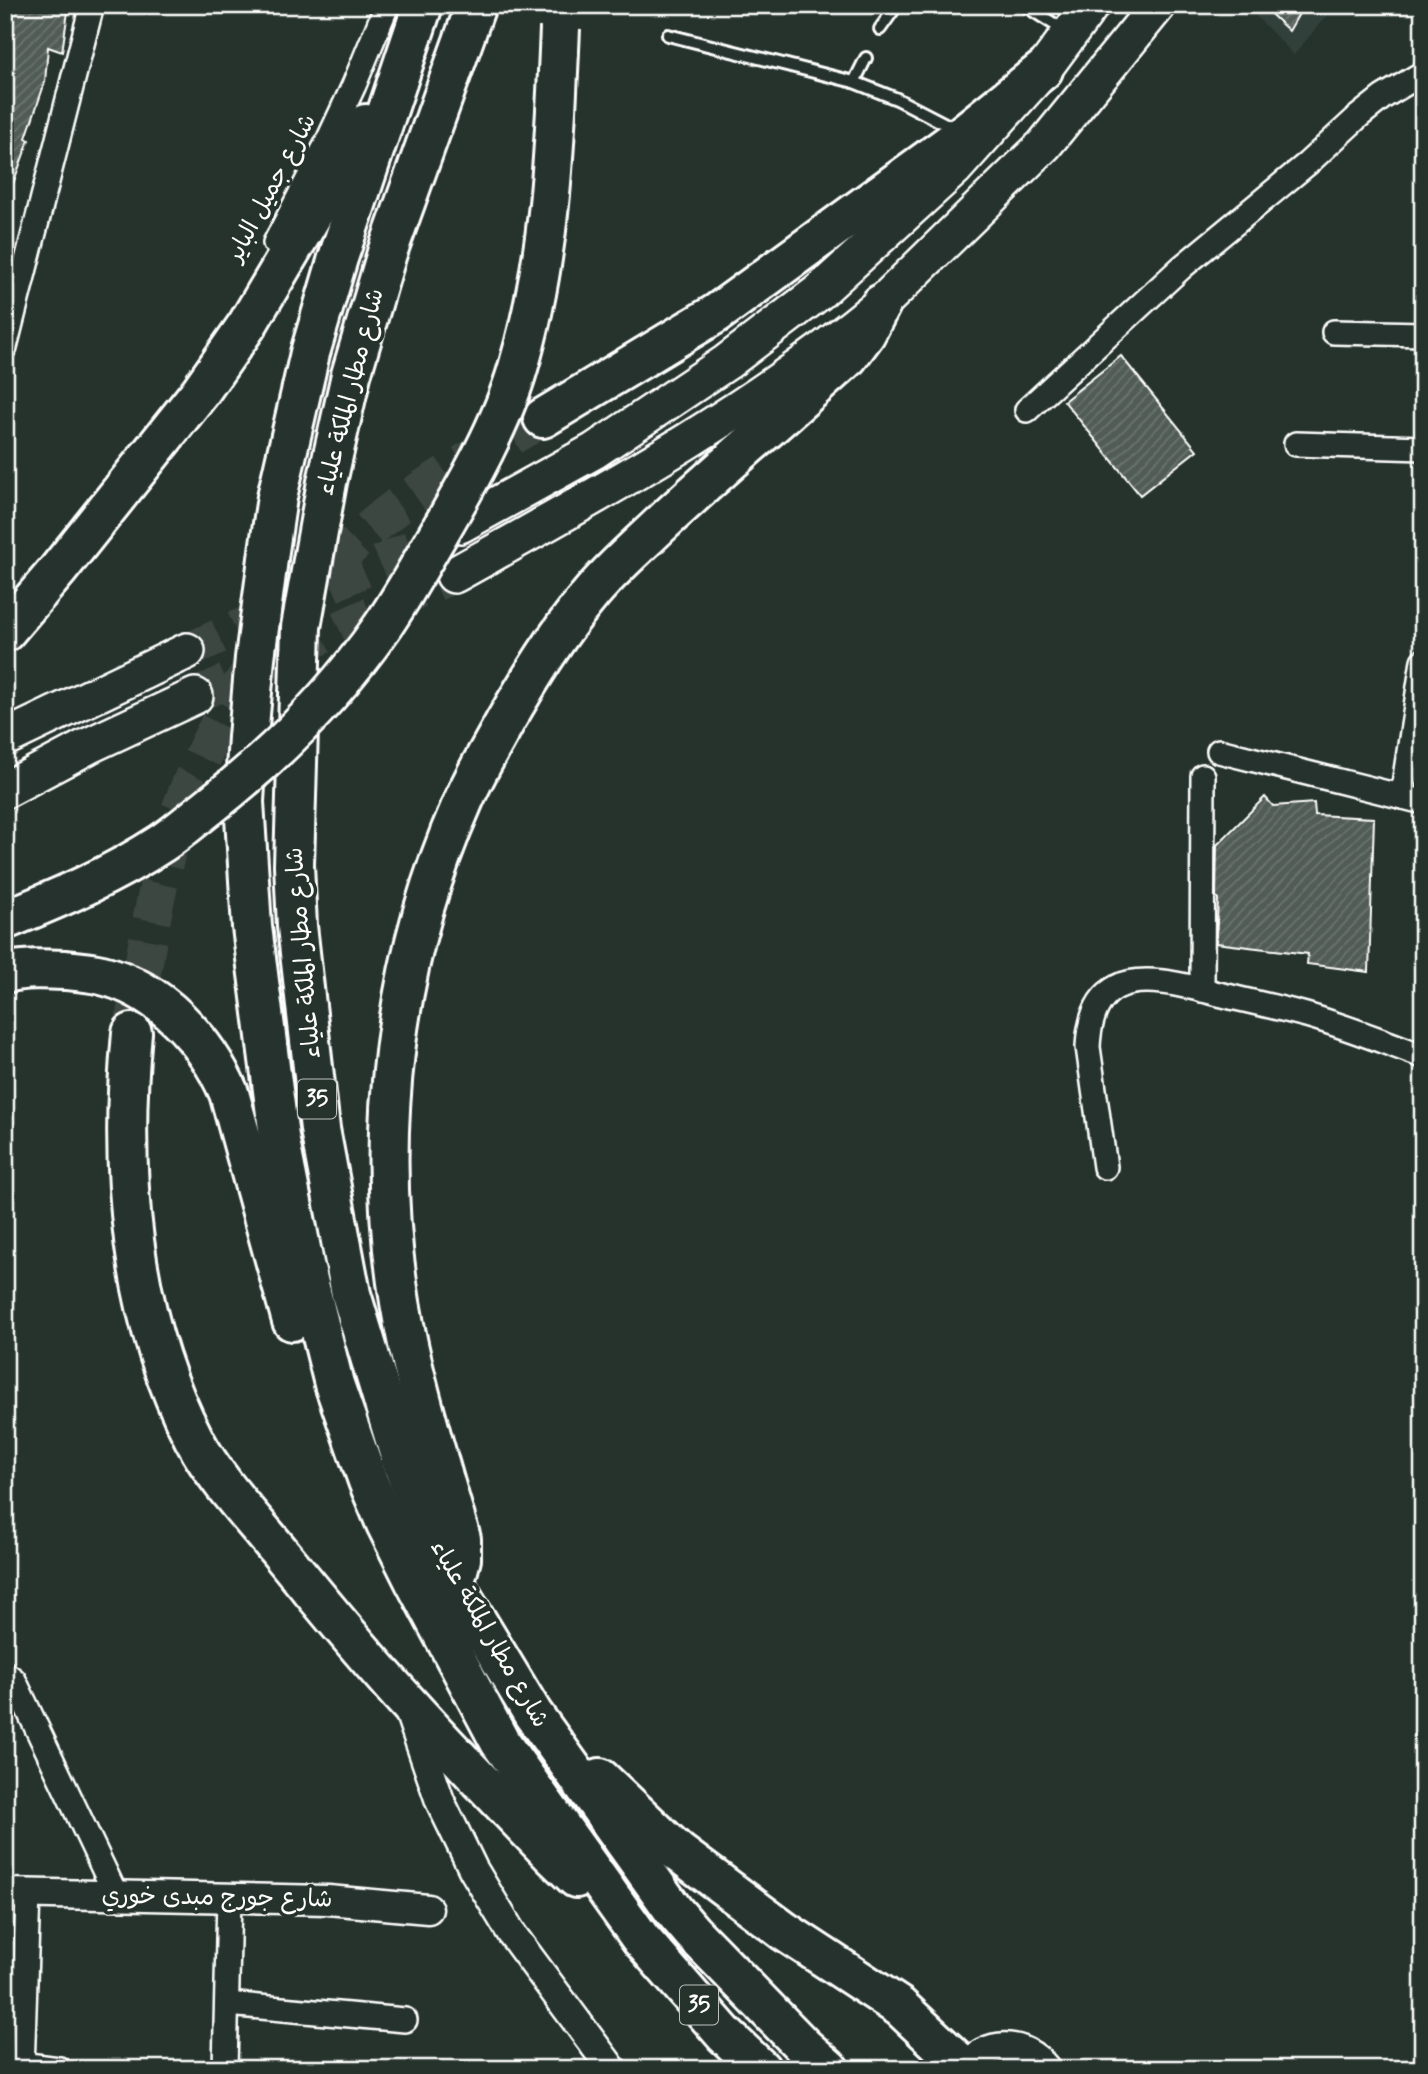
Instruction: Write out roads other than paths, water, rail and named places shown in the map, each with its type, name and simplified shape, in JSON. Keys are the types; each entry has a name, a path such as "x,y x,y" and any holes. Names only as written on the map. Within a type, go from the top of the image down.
{"highway":[{"name":"شارع مطار الملكة علياء","path":"423,5 310,353 282,470 255,658 244,802 252,927 279,1137 307,1276 334,1384 386,1524 500,1742 640,1939 725,2035 761,2069"},
{"name":"شارع مطار الملكة علياء","path":"476,5 366,319 337,434 301,626 294,852 297,926 320,1129 351,1294 406,1475 454,1583 533,1714 683,1922 804,2047 829,2069"},
{"path":"5,920 81,889 123,866 163,842 237,785 323,702 399,602 488,442 517,370 537,292 547,233 561,17"},
{"path":"5,632 200,392 247,325 401,66"},
{"path":"543,418 717,313 963,134 1043,70"},
{"path":"454,1583 461,1559 461,1539 420,1390 400,1303 389,1189 392,1079 401,1019 416,937 443,850 462,802 520,697 558,636 590,595 685,501 848,357 866,333 881,304"},
{"path":"5,973 48,969 88,972 118,980 165,1008 204,1047 229,1093 292,1320 309,1353 334,1384"},
{"path":"132,1032 127,1171 133,1230 143,1293 158,1349 195,1441 215,1472 406,1701 552,1855 640,1939"},
{"path":"533,1714 678,1852 784,1931 900,2007 965,2068"}],"main road":[{"path":"460,525 594,451 727,362 820,292 955,168 1043,70 1091,5"},
{"path":"454,575 653,463 789,375 881,304 1044,145 1158,5"},
{"path":"5,738 187,651"},
{"path":"5,790 88,746 195,696"}],"street":[{"path":"5,347 13,282 92,5"},
{"name":"شارع جميل الباير","path":"200,392 208,357 264,262 314,169 354,85 387,5"},
{"path":"1027,410 1182,267 1308,163 1359,116 1383,97 1423,73"},
{"path":"1334,332 1423,334"},
{"path":"1296,444 1423,449"},
{"path":"1219,751 1412,799 1423,661"},
{"path":"1202,990 1203,776"},
{"path":"1105,1167 1088,1032 1099,1004 1118,986 1131,983 1167,983 1202,990 1307,1015 1423,1056"},
{"path":"5,1673 14,1680 116,1895"},
{"path":"406,1701 440,1801 473,1869 512,1934 612,2069"},
{"path":"17,1894 17,2065 59,2069"},
{"name":"شارع جورج مبدى خوري","path":"17,1894 328,1900 428,1909"},
{"path":"225,2069 229,1898"},
{"path":"227,2004 405,2020"},
{"path":"965,2068 981,2053 1001,2047 1032,2055 1046,2069"}],"lane":[{"path":"880,29 897,5"},
{"path":"1024,5 1070,34"},
{"path":"668,35 855,82 908,104 963,134"},
{"path":"855,82 866,58"}],"tunnel":[{"path":"132,1033 156,899 181,808 201,761 252,668 283,623 317,582 352,545 389,513 445,475 543,418"},
{"path":"187,651 451,530"},
{"path":"195,696 454,575"}]}
